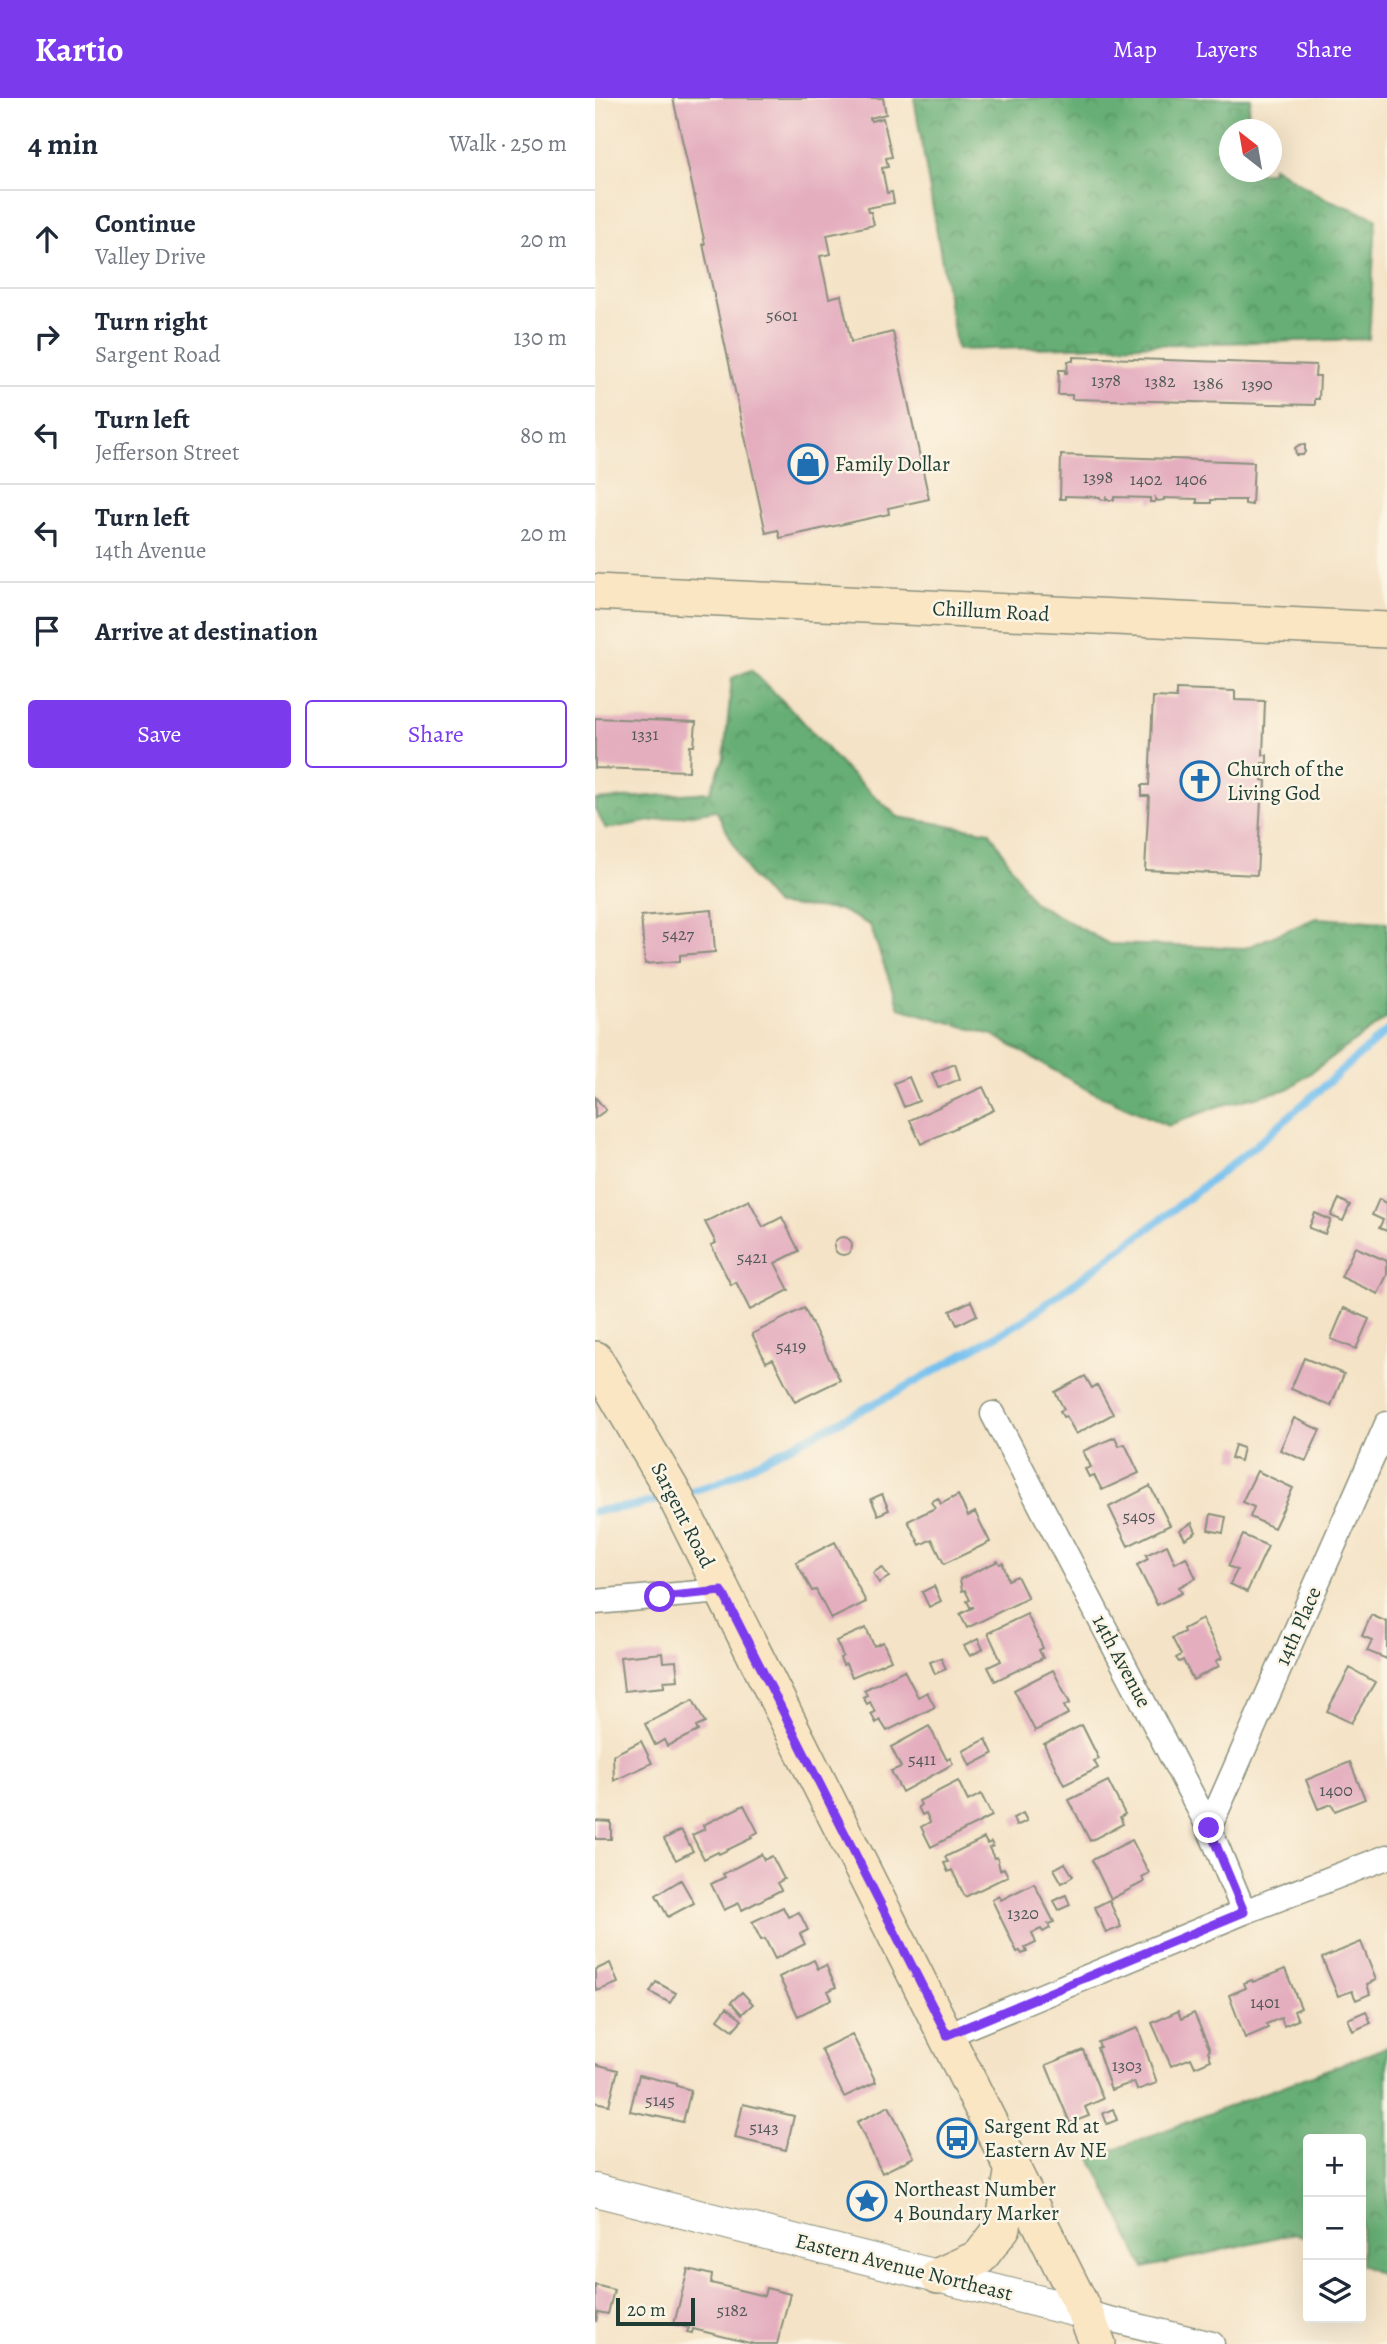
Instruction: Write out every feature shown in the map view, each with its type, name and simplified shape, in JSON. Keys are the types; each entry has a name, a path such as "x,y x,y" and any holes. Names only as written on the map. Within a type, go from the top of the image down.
{"main road":[{"name":"Chillum Road","path":"595,593 1387,630"},
{"name":"Sargent Road","path":"595,1359 674,1493 1013,2167 1091,2328"},
{"path":"938,2276 980,2257 1003,2227 1013,2167"}],"street":[{"name":"14th Avenue","path":"993,1414 1209,1828 1244,1912"},
{"name":"14th Place","path":"1209,1828 1387,1424"},
{"path":"595,1602 722,1591"},
{"path":"947,2035 1244,1912 1387,1857"},
{"name":"Eastern Avenue Northeast","path":"595,2190 938,2276 1091,2328 1212,2344"}],"green space":[{"path":"914,98 1251,98 1247,119 1219,119 1219,182 1282,182 1282,172 1322,197 1376,218 1369,339 957,350"},
{"path":"751,670 798,716 844,768 898,817 990,832 1033,902 1109,944 1245,948 1316,918 1387,922 1387,1018 1288,1089 1219,1106 1168,1126 1088,1090 993,1035 899,1008 870,925 840,910 776,905 750,875 716,810 606,829 595,809 595,800 710,792 724,758 732,678"},
{"path":"1387,2047 1387,2278 1366,2268 1366,2134 1303,2134 1303,2237 1295,2233 1144,2268 1091,2158"}],"building":[{"path":"673,98 883,98 886,114 870,118 871,121 883,118 892,157 886,158 888,167 882,168 887,193 892,192 894,203 867,208 868,212 871,212 874,225 827,235 831,254 820,256 829,298 841,295 851,342 893,332 929,499 888,508 889,514 780,538 778,530 766,533"},
{"path":"1073,357 1316,365 1315,376 1320,376 1319,399 1315,399 1315,405 1072,399 1072,395 1058,395 1059,370 1065,370 1067,373 1068,361 1073,361"},
{"path":"1305,444 1303,455 1296,455 1295,448"},
{"path":"1061,455 1254,462 1252,505 1245,504 1245,500 1211,500 1211,503 1197,503 1197,499 1164,498 1158,501 1155,498 1155,502 1150,502 1150,498 1114,497 1114,500 1108,500 1106,497 1106,500 1100,497 1065,496 1065,499 1060,499"},
{"path":"1176,689 1235,691 1235,700 1265,701 1263,755 1267,755 1267,763 1262,763 1262,780 1266,781 1265,800 1261,800 1257,875 1145,870 1149,796 1142,796 1142,785 1149,785 1153,697 1176,698"},
{"path":"595,718 696,722 694,746 690,746 689,771 595,768"},
{"path":"712,910 715,952 680,955 680,961 645,964 641,916"},
{"path":"955,1064 960,1079 938,1088 932,1073"},
{"path":"909,1077 919,1101 904,1107 894,1083"},
{"path":"983,1087 994,1110 921,1144 910,1120"},
{"path":"595,1097 606,1110 595,1118"},
{"path":"1339,1199 1350,1205 1343,1221 1331,1216"},
{"path":"1379,1199 1387,1203 1387,1231 1379,1228 1383,1220 1372,1215"},
{"path":"749,1200 763,1227 782,1217 799,1251 775,1263 789,1290 750,1310 736,1282 731,1285 711,1245 716,1243 705,1222"},
{"path":"1315,1213 1331,1220 1325,1234 1309,1228"},
{"path":"843,1237 849,1240 852,1246 849,1252 843,1255 837,1252 834,1246 837,1240"},
{"path":"1355,1247 1387,1261 1387,1275 1378,1294 1341,1277"},
{"path":"971,1301 977,1315 957,1325 950,1311"},
{"path":"804,1308 840,1380 795,1402 773,1359 766,1362 752,1334"},
{"path":"1344,1308 1369,1319 1356,1349 1331,1339"},
{"path":"1304,1358 1344,1374 1331,1406 1291,1389"},
{"path":"1085,1376 1092,1388 1097,1385 1113,1414 1076,1434 1060,1411 1064,1409 1055,1392"},
{"path":"1294,1418 1320,1430 1306,1461 1280,1450"},
{"path":"1115,1437 1119,1446 1125,1444 1139,1473 1102,1490 1094,1475 1089,1477 1085,1469 1091,1467 1083,1451"},
{"path":"1235,1445 1243,1448 1240,1461 1231,1458"},
{"path":"1257,1471 1293,1488 1274,1528 1250,1517 1254,1507 1242,1502"},
{"path":"1150,1486 1170,1525 1128,1546 1109,1507"},
{"path":"882,1494 889,1510 878,1515 871,1499"},
{"path":"958,1495 968,1516 975,1512 990,1542 944,1564 932,1539 920,1545 908,1521 935,1508 931,1502 938,1498 941,1504"},
{"path":"1211,1514 1226,1517 1223,1533 1208,1530"},
{"path":"1192,1523 1196,1532 1185,1539 1180,1530"},
{"path":"1243,1535 1268,1546 1247,1592 1230,1584 1237,1570 1228,1566"},
{"path":"835,1542 866,1602 831,1619 816,1590 812,1591 796,1562"},
{"path":"1167,1545 1175,1563 1186,1557 1196,1578 1179,1587 1182,1593 1157,1605 1137,1565 1148,1559 1146,1555"},
{"path":"998,1561 1003,1563 1008,1580 1017,1576 1028,1598 967,1628 960,1614 974,1607 970,1607 965,1590 962,1591 960,1579"},
{"path":"882,1567 889,1577 879,1583 873,1573"},
{"path":"934,1586 941,1601 929,1607 922,1592"},
{"path":"1027,1614 1043,1648 1039,1650 1043,1658 995,1681 988,1667 1001,1661 988,1633"},
{"path":"1371,1615 1387,1622 1387,1659 1367,1651 1372,1640 1362,1636"},
{"path":"1202,1619 1222,1658 1216,1661 1219,1666 1193,1680 1183,1660 1179,1662 1176,1658 1181,1655 1172,1638"},
{"path":"866,1628 874,1646 883,1642 891,1660 852,1677 846,1664 843,1665 840,1658 843,1656 836,1641"},
{"path":"978,1639 983,1649 970,1656 964,1646"},
{"path":"662,1653 663,1662 676,1661 678,1680 664,1681 664,1687 624,1691 620,1657"},
{"path":"941,1658 946,1669 935,1674 930,1662"},
{"path":"1350,1668 1375,1682 1351,1723 1327,1711"},
{"path":"904,1670 918,1697 927,1692 935,1707 887,1731 880,1720 876,1723 871,1714 875,1712 870,1702 867,1704 863,1697 867,1695 864,1690"},
{"path":"1053,1670 1070,1703 1064,1706 1068,1714 1035,1731 1014,1690"},
{"path":"693,1700 705,1723 696,1727 698,1731 667,1746 664,1740 655,1745 645,1724"},
{"path":"1082,1725 1099,1759 1094,1761 1098,1768 1064,1785 1044,1744"},
{"path":"929,1726 947,1760 950,1758 953,1764 902,1792 891,1771 901,1767 891,1747"},
{"path":"986,1739 993,1754 970,1766 963,1751"},
{"path":"641,1741 652,1763 614,1781 613,1755"},
{"path":"1350,1762 1365,1799 1335,1811 1332,1804 1318,1809 1306,1780"},
{"path":"958,1781 968,1801 981,1794 992,1816 931,1847 921,1827 930,1822 926,1813 922,1815 918,1807 921,1805 919,1801"},
{"path":"1108,1781 1125,1814 1120,1817 1123,1824 1090,1841 1069,1800"},
{"path":"744,1805 758,1832 751,1836 752,1838 704,1859 692,1835 705,1829 703,1825"},
{"path":"1023,1813 1027,1821 1016,1826 1013,1818"},
{"path":"595,1821 611,1822 611,1839 595,1839"},
{"path":"681,1830 693,1851 676,1860 664,1839"},
{"path":"984,1838 987,1844 991,1842 993,1846 989,1848 994,1858 997,1857 1000,1870 1004,1868 1008,1876 965,1897 952,1870 948,1872 944,1863 948,1862 945,1857"},
{"path":"1132,1840 1149,1873 1142,1877 1144,1882 1111,1899 1092,1860"},
{"path":"761,1854 764,1860 772,1856 784,1879 777,1883 781,1890 742,1910 739,1903 724,1910 711,1884 725,1877 723,1874"},
{"path":"1065,1863 1073,1876 1062,1883 1054,1869"},
{"path":"681,1880 694,1903 668,1917 656,1895"},
{"path":"1034,1883 1054,1922 1048,1924 1050,1928 1043,1932 1041,1929 1032,1933 1036,1943 1025,1948 1027,1952 1022,1954 1017,1952 992,1900 999,1896 1001,1900"},
{"path":"1066,1895 1070,1905 1059,1910 1054,1901"},
{"path":"1109,1900 1121,1927 1106,1933 1095,1907"},
{"path":"783,1907 788,1917 799,1912 808,1930 800,1934 805,1944 775,1959 752,1922"},
{"path":"1361,1942 1376,1980 1367,1984 1370,1994 1356,2000 1352,1991 1338,1996 1322,1958"},
{"path":"814,1960 818,1969 826,1965 836,1987 828,1991 832,1999 798,2016 779,1977"},
{"path":"610,1963 618,1983 597,1991 595,1970"},
{"path":"1285,1969 1301,2008 1294,2011 1298,2020 1284,2026 1281,2018 1266,2024 1268,2028 1245,2038 1229,1995 1246,1988 1244,1983"},
{"path":"656,1982 676,1993 670,2003 650,1992"},
{"path":"742,1992 753,2004 742,2014 731,2002"},
{"path":"727,2007 742,2020 733,2030 718,2019"},
{"path":"1178,2011 1181,2019 1194,2013 1210,2050 1211,2060 1195,2067 1191,2058 1171,2066 1152,2023"},
{"path":"1366,2011 1371,2023 1353,2031 1348,2019"},
{"path":"1138,2028 1157,2083 1137,2090 1134,2082 1111,2090 1097,2048 1100,2047 1098,2042"},
{"path":"852,2034 876,2082 844,2097 821,2049"},
{"path":"1083,2050 1103,2099 1085,2107 1089,2116 1070,2123 1046,2065"},
{"path":"595,2064 618,2070 609,2105 595,2102"},
{"path":"639,2075 691,2090 683,2122 630,2111"},
{"path":"743,2104 794,2116 786,2150 735,2138"},
{"path":"889,2106 914,2157 882,2173 857,2122"},
{"path":"1113,2109 1117,2120 1107,2124 1103,2113"},
{"path":"688,2269 712,2275 711,2283 764,2296 766,2288 790,2294 777,2344 754,2344 693,2329 692,2333 687,2332 689,2328 674,2324"},
{"path":"595,2285 614,2290 608,2314 598,2312 596,2322"}],"waterway":[{"path":"683,1493 716,1484 897,1392 1024,1320 1254,1147 1387,1031"},
{"path":"595,1511 635,1506 668,1497"}],"place":[{"name":"Family Dollar","path":"808,464"},
{"name":"Church of the Living God","path":"1200,781"},
{"name":"Sargent Rd at Eastern Av NE","path":"957,2138"},
{"name":"Northeast Number 4 Boundary Marker","path":"867,2201"}],"route":[{"path":"660,1597 722,1591 947,2035 1244,1912 1209,1828"}]}
